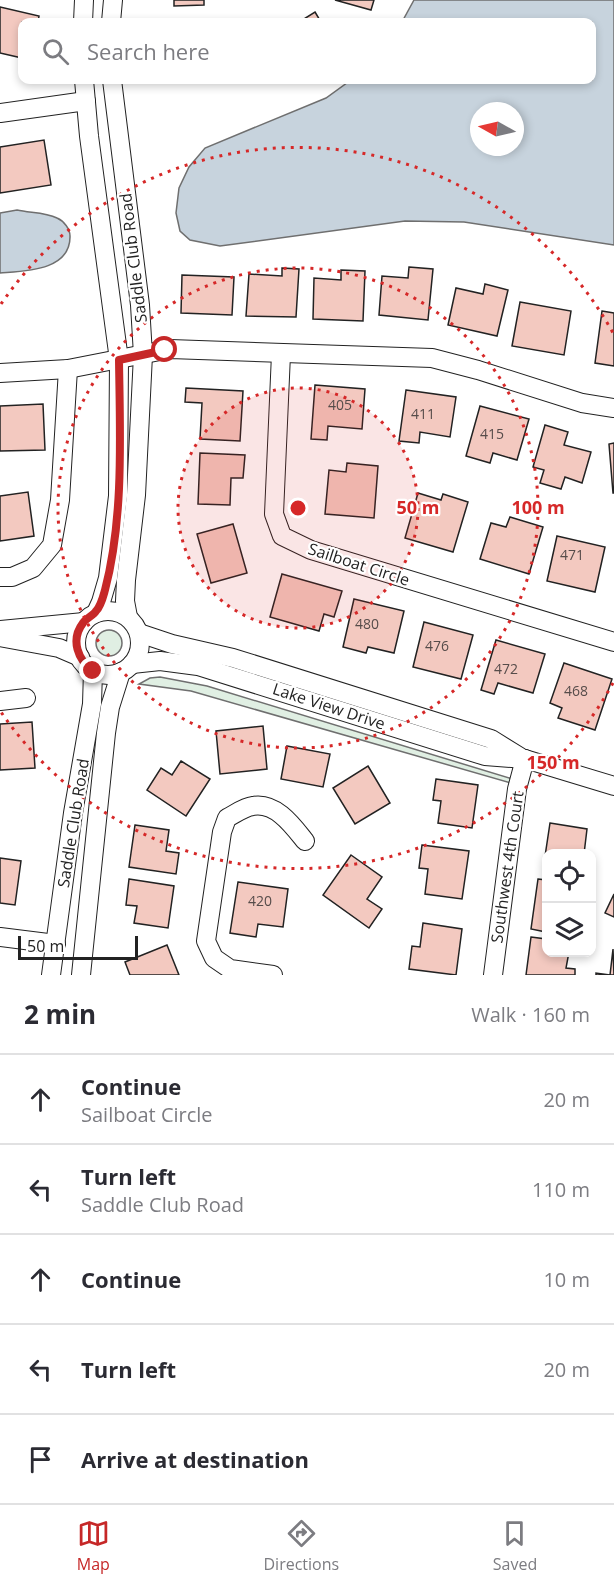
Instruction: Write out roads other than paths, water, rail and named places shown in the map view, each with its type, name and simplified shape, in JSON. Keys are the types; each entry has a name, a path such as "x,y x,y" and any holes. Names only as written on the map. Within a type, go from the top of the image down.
{"street":[{"path":"83,18 84,0"},
{"path":"111,18 113,0"},
{"name":"Saddle Club Road","path":"84,84 119,360 118,496 108,578 101,602 90,617"},
{"name":"Saddle Club Road","path":"112,84 140,305 142,355 136,495 125,591 128,617"},
{"path":"0,113 86,101"},
{"path":"0,373 68,369 170,349 432,358 582,403 614,408"},
{"name":"Sailboat Circle","path":"281,354 274,514 282,536 311,550 614,642"},
{"path":"0,577 12,577 33,568 52,545 60,500 68,369"},
{"path":"0,630 90,617 107,610 118,612 128,617 139,633 138,655 127,668 102,675 86,666 80,657 76,639 90,617"},
{"name":"Lake View Drive","path":"139,633 172,644 233,658 491,740 525,759 614,786"},
{"path":"0,637 59,648 80,657"},
{"name":"Lake View Drive","path":"127,668 160,661 198,666 485,756 525,759"},
{"name":"Saddle Club Road","path":"81,975 106,733 110,707 127,668"},
{"name":"Saddle Club Road","path":"51,975 73,813 92,704 93,671"},
{"path":"0,701 26,698"},
{"name":"Southwest 4th Court","path":"493,975 517,789 525,759"},
{"path":"273,975 230,969 214,958 206,941 222,832 227,818 254,805 268,808 286,818 305,841"},
{"path":"0,937 56,944"}]}
